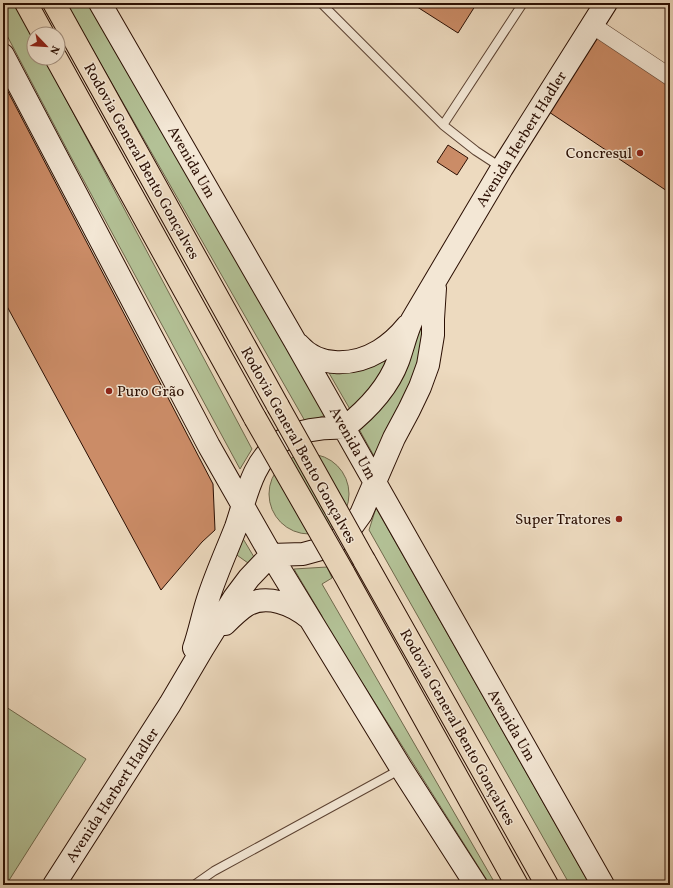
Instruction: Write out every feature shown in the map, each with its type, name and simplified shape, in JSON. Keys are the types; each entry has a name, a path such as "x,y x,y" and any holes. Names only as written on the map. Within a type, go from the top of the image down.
{"highway":[{"path":"26,3 39,26"},
{"name":"Rodovia General Bento Gonçalves","path":"54,3 547,885"},
{"name":"Rodovia General Bento Gonçalves","path":"60,66 255,418 343,572 517,885"}],"main road":[{"name":"Avenida Um","path":"100,3 296,343 603,885"},
{"name":"Avenida Herbert Hadler","path":"344,428 379,394 389,379 398,360 409,326 502,168 606,3"},
{"path":"3,55 209,446 243,507 401,768 476,885"},
{"name":"Avenida Herbert Hadler","path":"374,481 420,387 428,364 433,335 435,291 439,277"},
{"path":"296,343 308,354 323,360 339,363 363,358 378,352 398,337 422,305"},
{"path":"243,507 255,472 267,454 280,442 311,430 344,428"},
{"path":"271,555 303,554 334,544 348,532 361,514 374,481"},
{"name":"Avenida Herbert Hadler","path":"170,704 193,652 209,595 243,507"},
{"name":"Avenida Herbert Hadler","path":"54,885 170,704 234,598 248,578 271,555"},
{"path":"170,704 220,629 240,610 248,605 263,600 281,602 302,612 311,619"}],"street":[{"path":"592,25 670,77"}],"lane":[{"path":"321,3 443,125 476,151 502,168"},
{"path":"443,125 522,3"},
{"path":"194,885 214,870 401,768"}],"green space":[{"path":"3,3 14,3 26,26 26,66 48,66 252,449 240,469 71,157 3,28"},
{"path":"66,3 91,3 326,415 305,421"},
{"path":"426,308 420,349 409,390 374,456 359,429"},
{"path":"390,354 374,384 351,411 329,373 352,371"},
{"path":"309,454 324,457 337,466 346,479 349,494 346,509 337,522 324,531 309,534 294,531 281,522 272,509 269,494 272,479 281,466 294,457"},
{"path":"376,508 590,885 570,885 369,530"},
{"path":"242,537 254,557 248,563 234,553"},
{"path":"327,567 332,578 322,584 496,885 490,885 321,620 322,616 294,569"},
{"path":"3,705 86,759 6,885 3,885"}],"building":[{"path":"411,3 477,3 458,33"},
{"name":"Concresul","path":"600,34 670,81 670,193 549,112"},
{"name":"Puro Grão","path":"3,82 213,484 215,530 202,542 161,590 3,299"},
{"path":"448,145 468,158 457,175 437,162"}],"place":[{"name":"Concresul","path":"640,153"},
{"name":"Puro Grão","path":"109,391"},
{"name":"Super Tratores","path":"619,519"}]}
